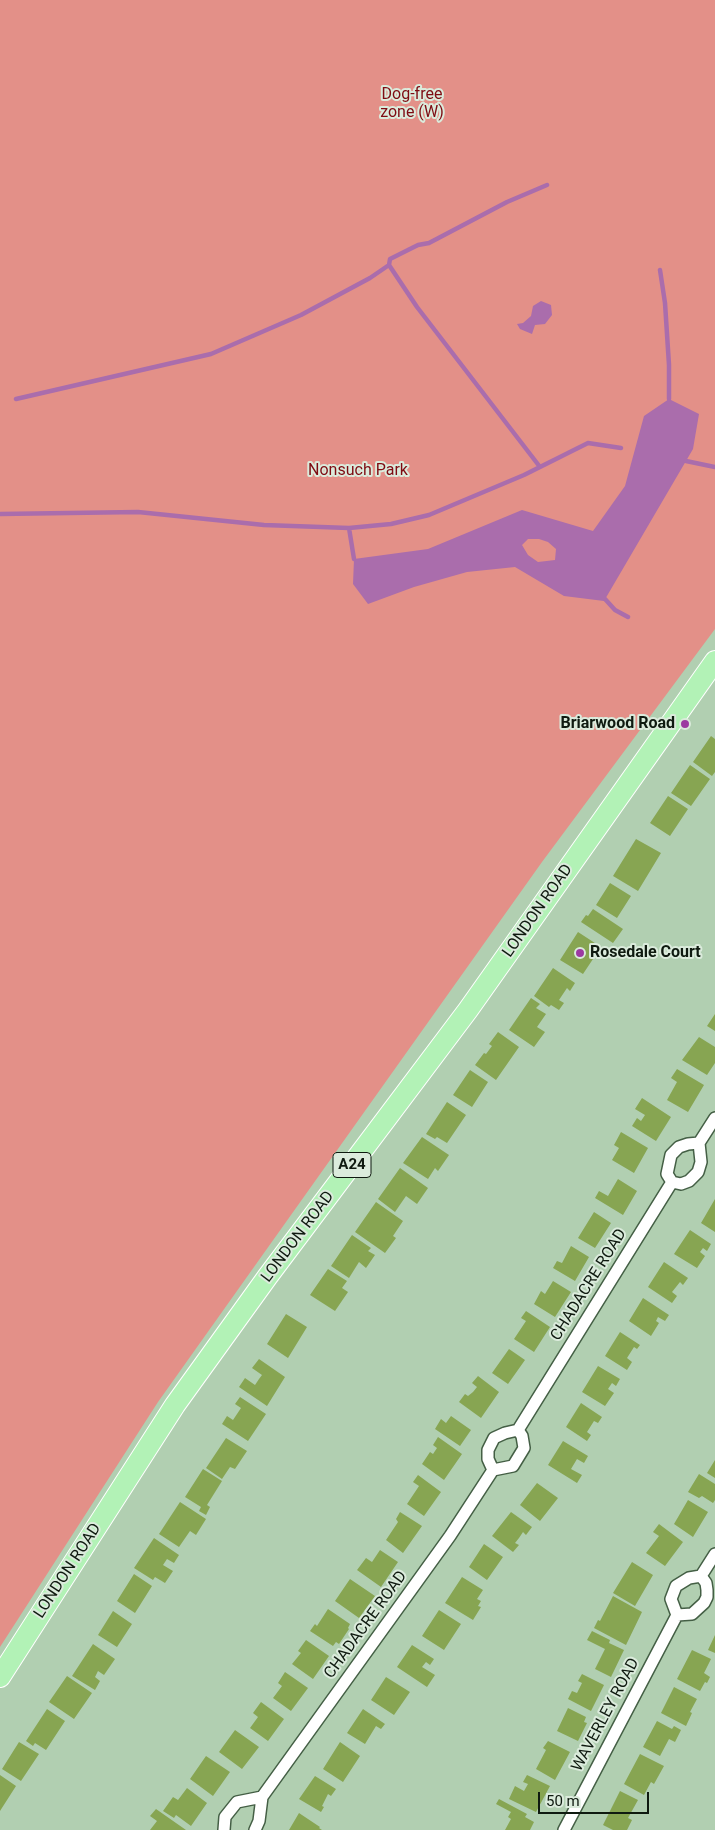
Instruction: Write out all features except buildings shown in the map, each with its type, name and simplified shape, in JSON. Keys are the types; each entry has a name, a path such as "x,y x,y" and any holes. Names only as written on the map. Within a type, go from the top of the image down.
{"highway":[{"name":"LONDON ROAD","path":"0,1677 175,1405 268,1276 468,1010 715,660"}],"street":[{"path":"699,1143 679,1147 671,1155 667,1174 672,1182 681,1184 689,1181 698,1172 702,1162 699,1143 715,1118"},
{"name":"CHADACRE ROAD","path":"518,1430 672,1182"},
{"path":"518,1430 522,1436 524,1448 513,1466 492,1470 488,1459 488,1450 494,1438 518,1430"},
{"name":"CHADACRE ROAD","path":"255,1830 259,1821 262,1797 450,1536 492,1470"},
{"path":"701,1576 706,1583 707,1590 707,1597 704,1603 692,1614 677,1615 671,1599 676,1586 690,1578 701,1576 715,1554"},
{"name":"WAVERLEY ROAD","path":"564,1830 677,1615"},
{"path":"224,1830 225,1817 237,1802 262,1797"}],"green space":[{"name":"Nonsuch Park","path":"0,0 715,0 715,629 542,862 158,1402 0,1647"}],"shaded area":[{"path":"541,301 551,305 552,315 545,324 535,325 532,334 520,329 517,324 523,323 531,316 533,306"},
{"path":"669,399 699,414 693,449 604,601 564,596 515,567 467,572 414,587 368,604 353,584 354,559 428,549 522,510 593,531 625,486 644,416","holes":["528,539 539,539 548,542 556,549 555,560 538,562 528,555 522,545"]}],"waterway":[{"path":"540,467 417,307 389,265 390,259 418,245 429,243 507,202 547,185"},
{"path":"16,399 211,354 301,315 370,278 389,265"},
{"path":"660,270 665,303 669,399"},
{"path":"349,528 391,524 429,515 524,475 588,443 621,448"},
{"path":"686,461 715,467"},
{"path":"0,514 138,512 264,525 349,528 354,559"},
{"path":"605,599 615,610 628,617"}],"place":[{"name":"Briarwood Road","path":"685,724"},
{"name":"Rosedale Court","path":"580,953"}],"park label":[{"name":"Dog-free zone (W)","path":"412,104"}]}
